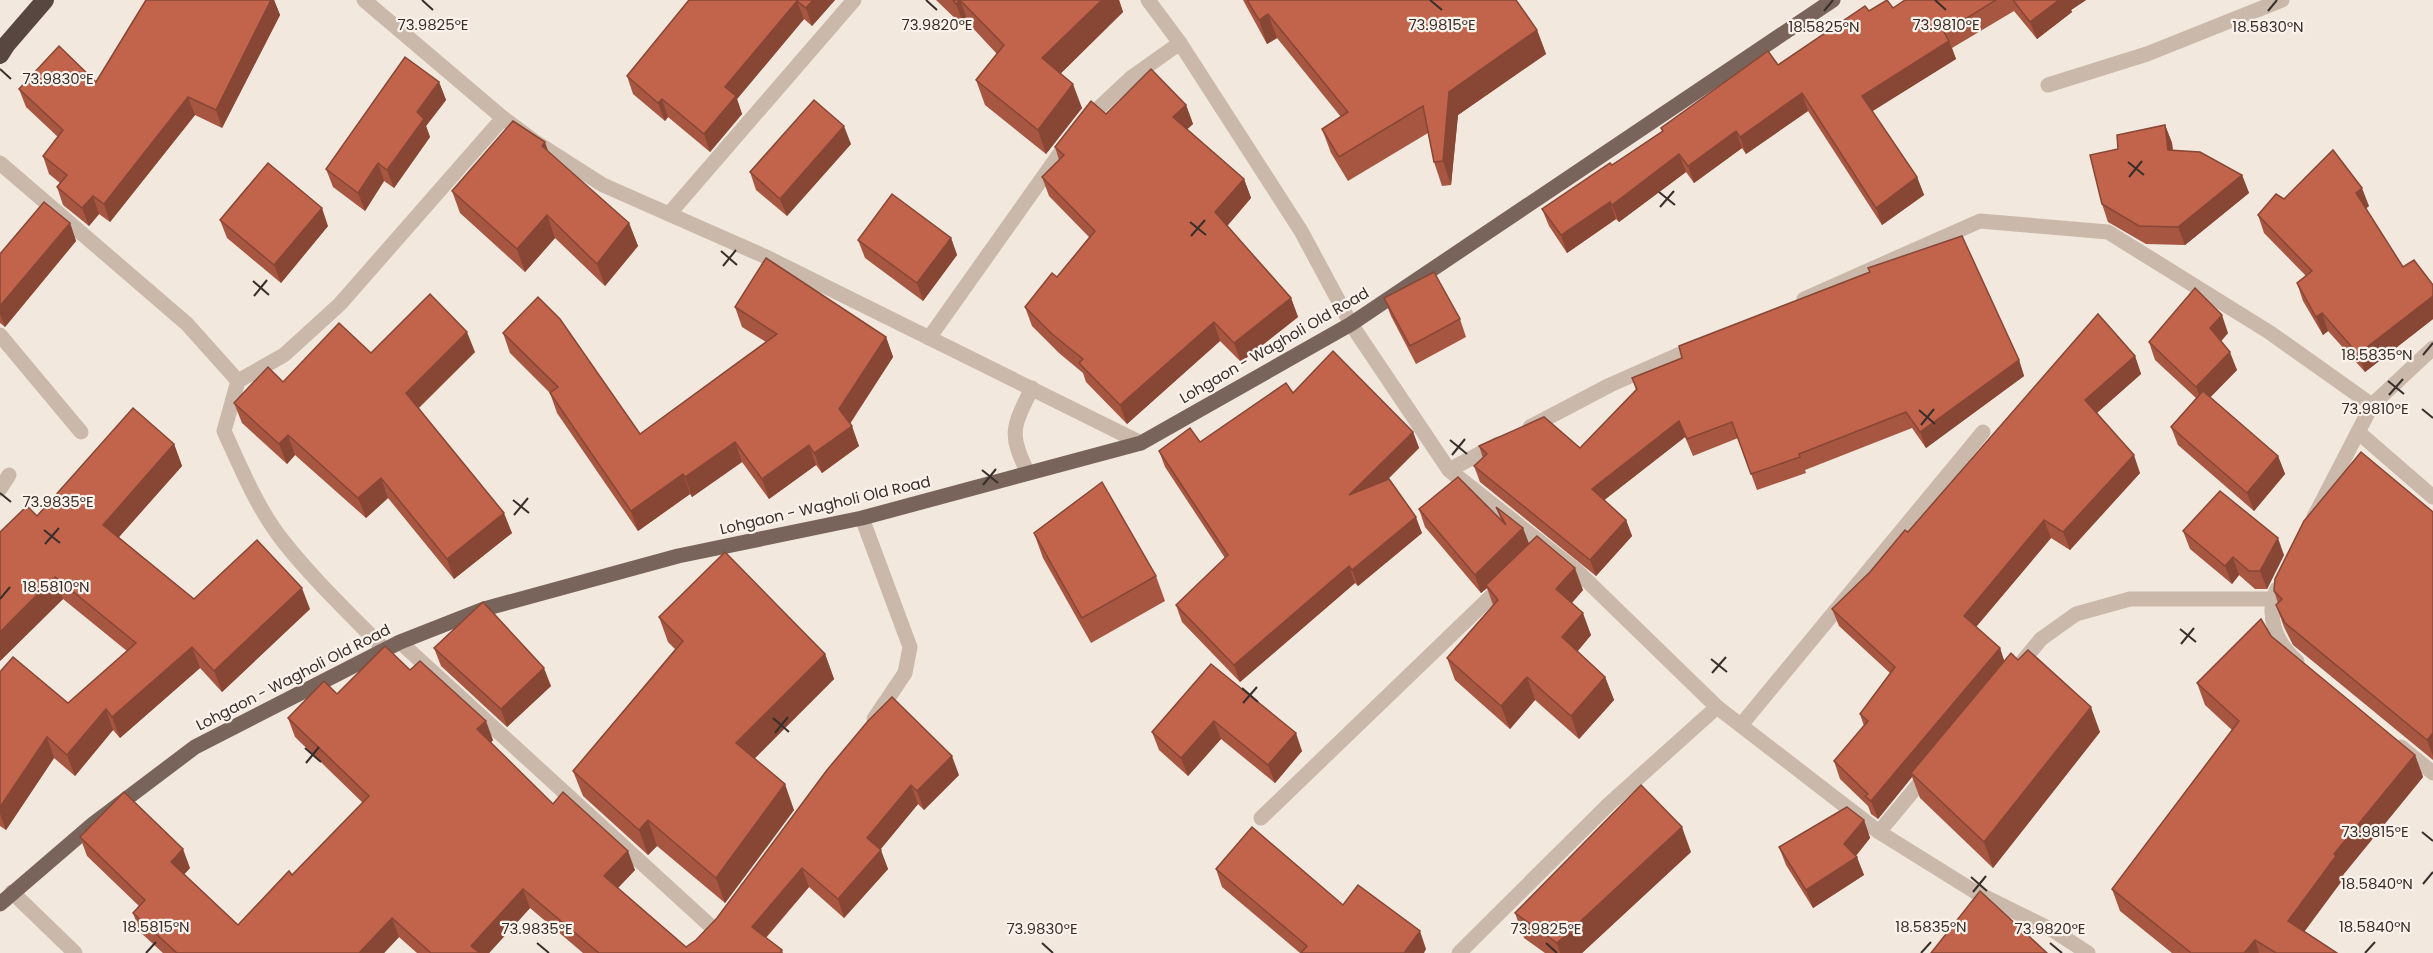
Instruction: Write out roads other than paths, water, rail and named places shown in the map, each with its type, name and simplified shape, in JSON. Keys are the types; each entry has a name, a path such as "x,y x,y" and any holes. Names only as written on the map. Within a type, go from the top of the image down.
{"highway":[{"path":"0,55 45,0"}],"main road":[{"name":"Lohgaon - Wagholi Old Road","path":"0,904 93,824 195,747 383,648 484,609 678,556 862,518 1141,443 1351,324 1833,0"}],"street":[{"path":"364,0 503,118 534,141 603,185 764,256 1141,443"},
{"path":"669,214 854,0"},
{"path":"1148,0 1180,43 1301,231 1351,324 1449,470 1540,550 1577,571 1717,707 1879,832 1977,894 2054,931 2088,953"},
{"path":"2048,86 2147,54 2282,0"},
{"path":"929,338 1055,159 1089,115 1132,77 1180,43"},
{"path":"383,648 314,578 281,539 252,492 224,431 238,381 284,355 340,304 503,118"},
{"path":"0,163 187,324 238,381"},
{"path":"1795,303 1980,221 2108,232 2269,332 2372,405"},
{"path":"0,335 81,432"},
{"path":"1449,470 1610,385 1708,342"},
{"path":"2307,531 2372,405 2433,348"},
{"path":"1028,473 1016,450 1014,432 1017,418 1032,388"},
{"path":"1741,725 1983,432"},
{"path":"2358,432 2433,496"},
{"path":"0,489 9,475"},
{"path":"862,518 910,647 905,673 864,733"},
{"path":"1261,818 1510,578"},
{"path":"2283,579 2273,599 2272,626 2285,651 2313,674"},
{"path":"2004,683 2041,639 2076,615 2130,599 2273,599"},
{"path":"400,642 719,926 703,946"},
{"path":"1459,953 1609,804 1717,707"},
{"path":"2387,735 2433,773"},
{"path":"1879,832 1938,762"},
{"path":"12,892 75,953"}]}
